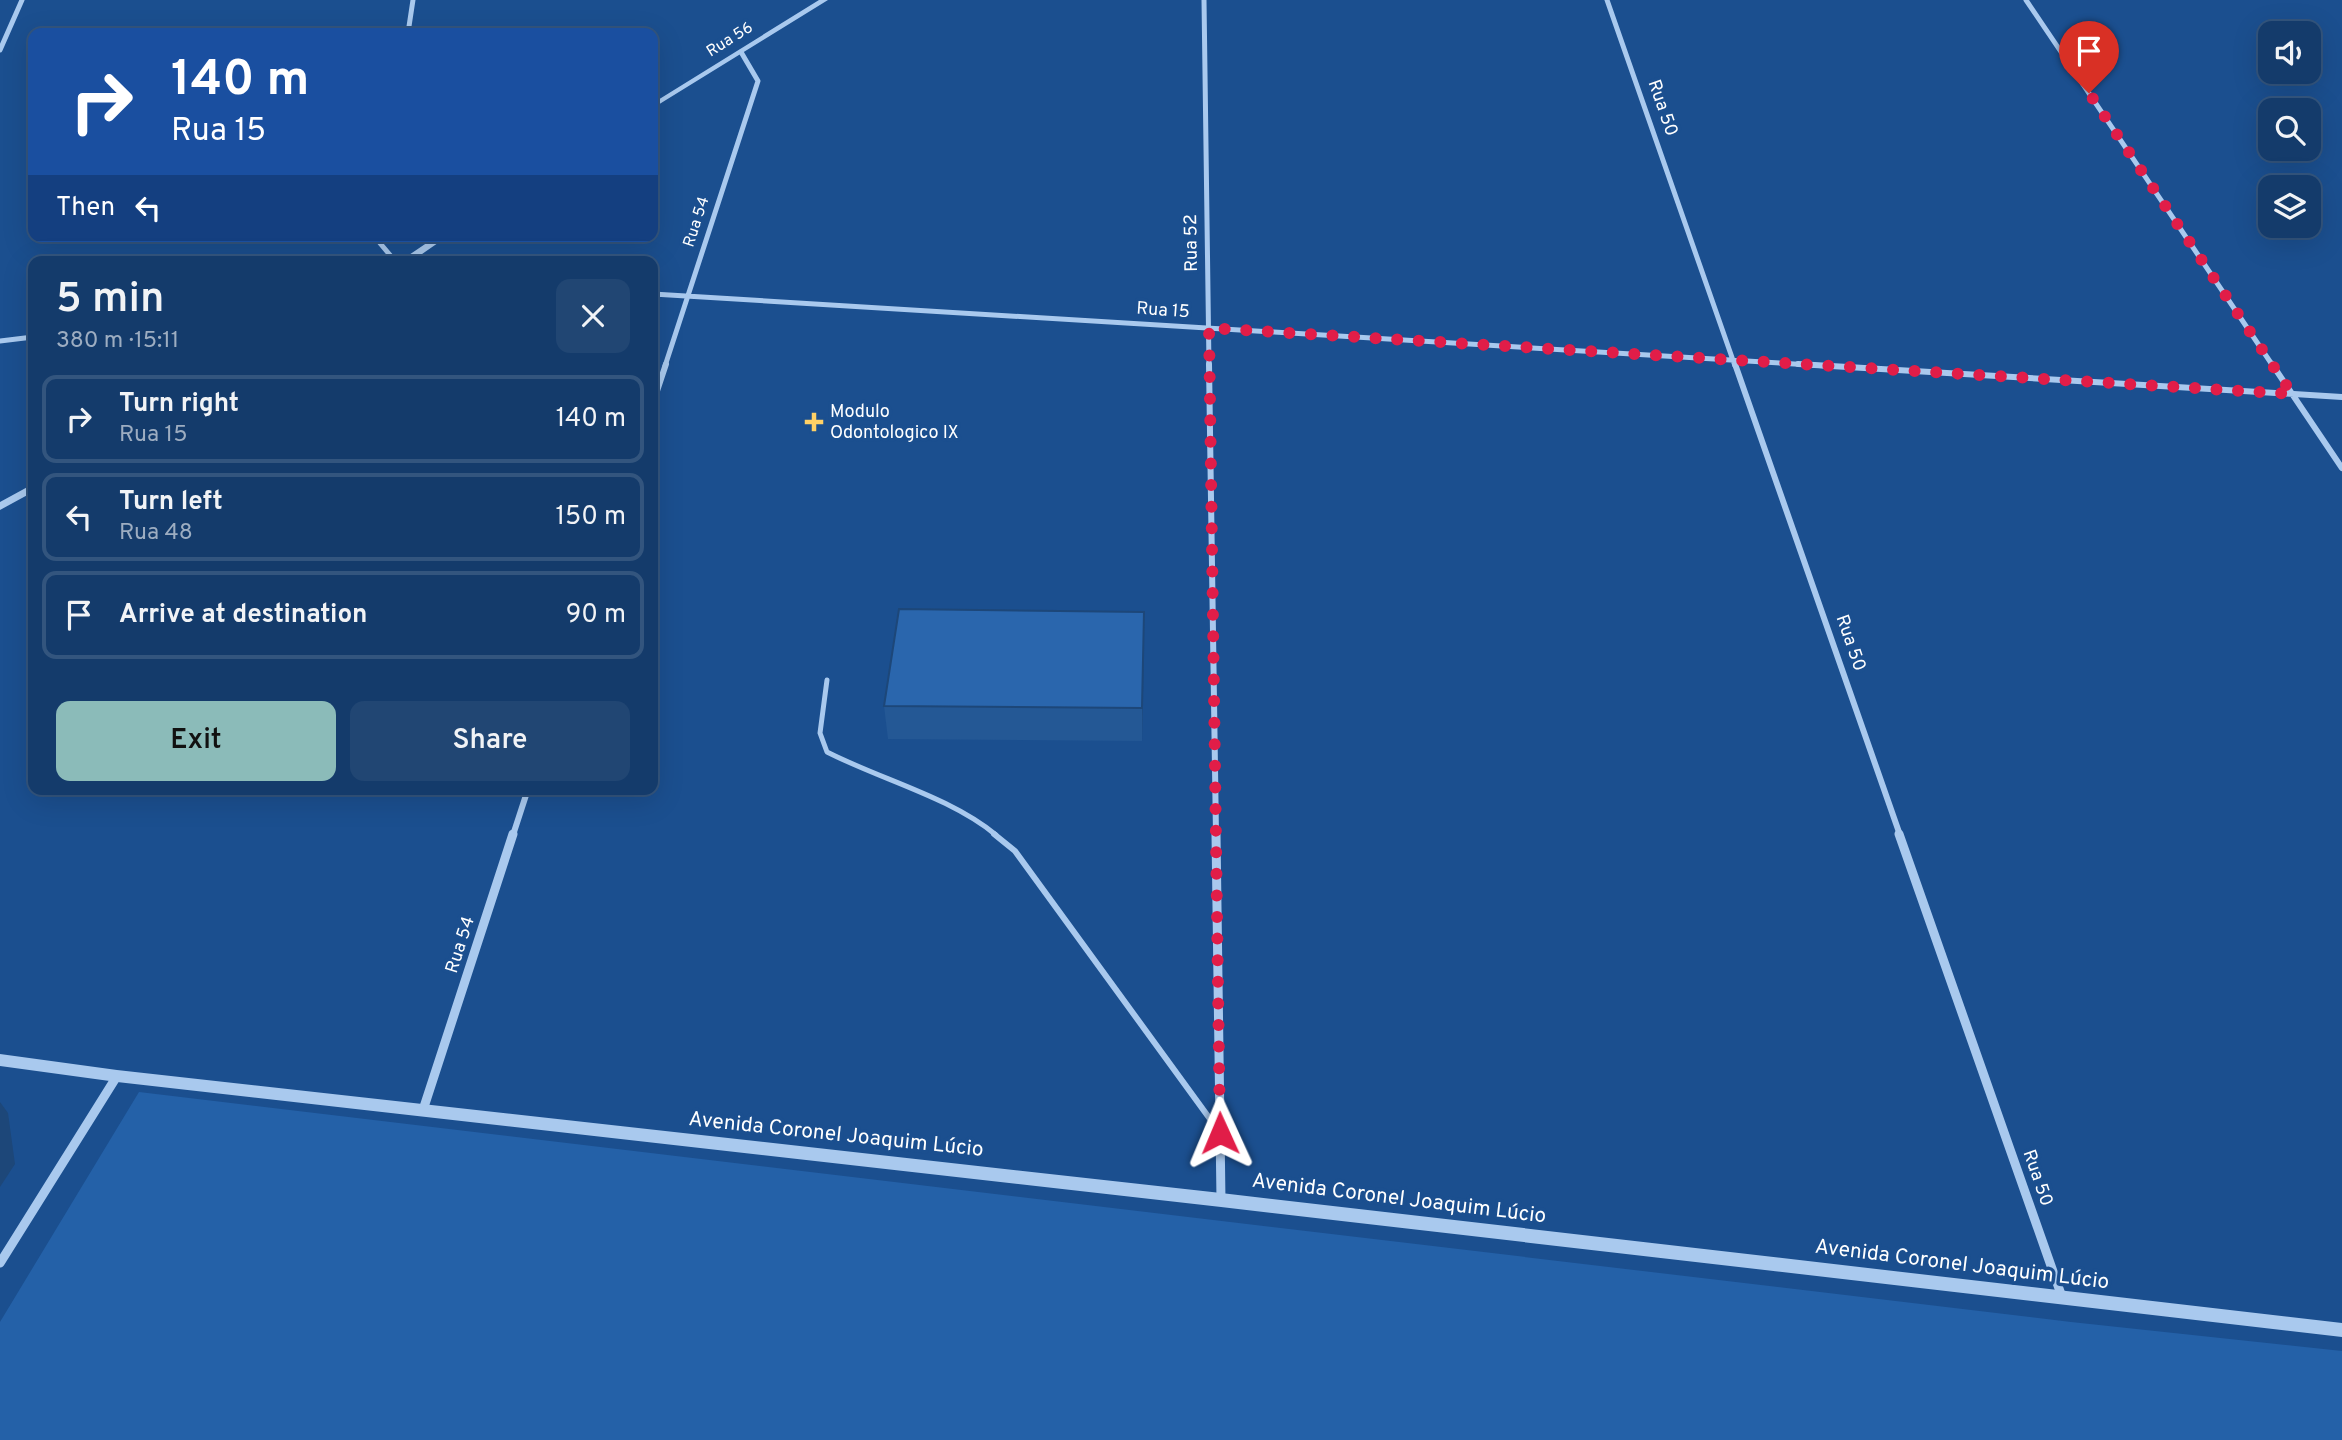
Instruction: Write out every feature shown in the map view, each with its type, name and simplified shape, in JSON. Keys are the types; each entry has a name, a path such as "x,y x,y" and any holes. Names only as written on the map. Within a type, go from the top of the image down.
{"street":[{"path":"0,50 22,0"},
{"path":"409,28 413,0"},
{"name":"Rua 56","path":"658,103 824,0"},
{"name":"Rua 52","path":"1204,0 1221,1200"},
{"name":"Rua 50","path":"1607,0 2062,1297"},
{"path":"2026,0 2342,468"},
{"name":"Rua 54","path":"658,389 758,81 741,52"},
{"path":"379,242 391,256"},
{"path":"413,256 435,242"},
{"name":"Rua 15","path":"658,294 2342,397"},
{"path":"0,341 28,338"},
{"path":"0,507 28,490"},
{"name":"Rua 54","path":"423,1110 526,795"},
{"name":"Avenida Coronel Joaquim Lúcio","path":"0,1059 117,1076 2342,1330"},
{"path":"0,1263 117,1076"}],"lane":[{"path":"827,680 820,733 827,752 862,770 973,816 1014,851 1220,1133"}],"shaded area":[{"path":"139,1092 2071,1322 2342,1351 2342,1440 0,1440 0,1322"}],"building":[{"path":"899,609 1144,612 1142,708 884,706"}],"place":[{"name":"Modulo Odontologico IX","path":"814,422"}],"route":[{"path":"1220,1133 1209,328 2292,394 2089,93"}]}
